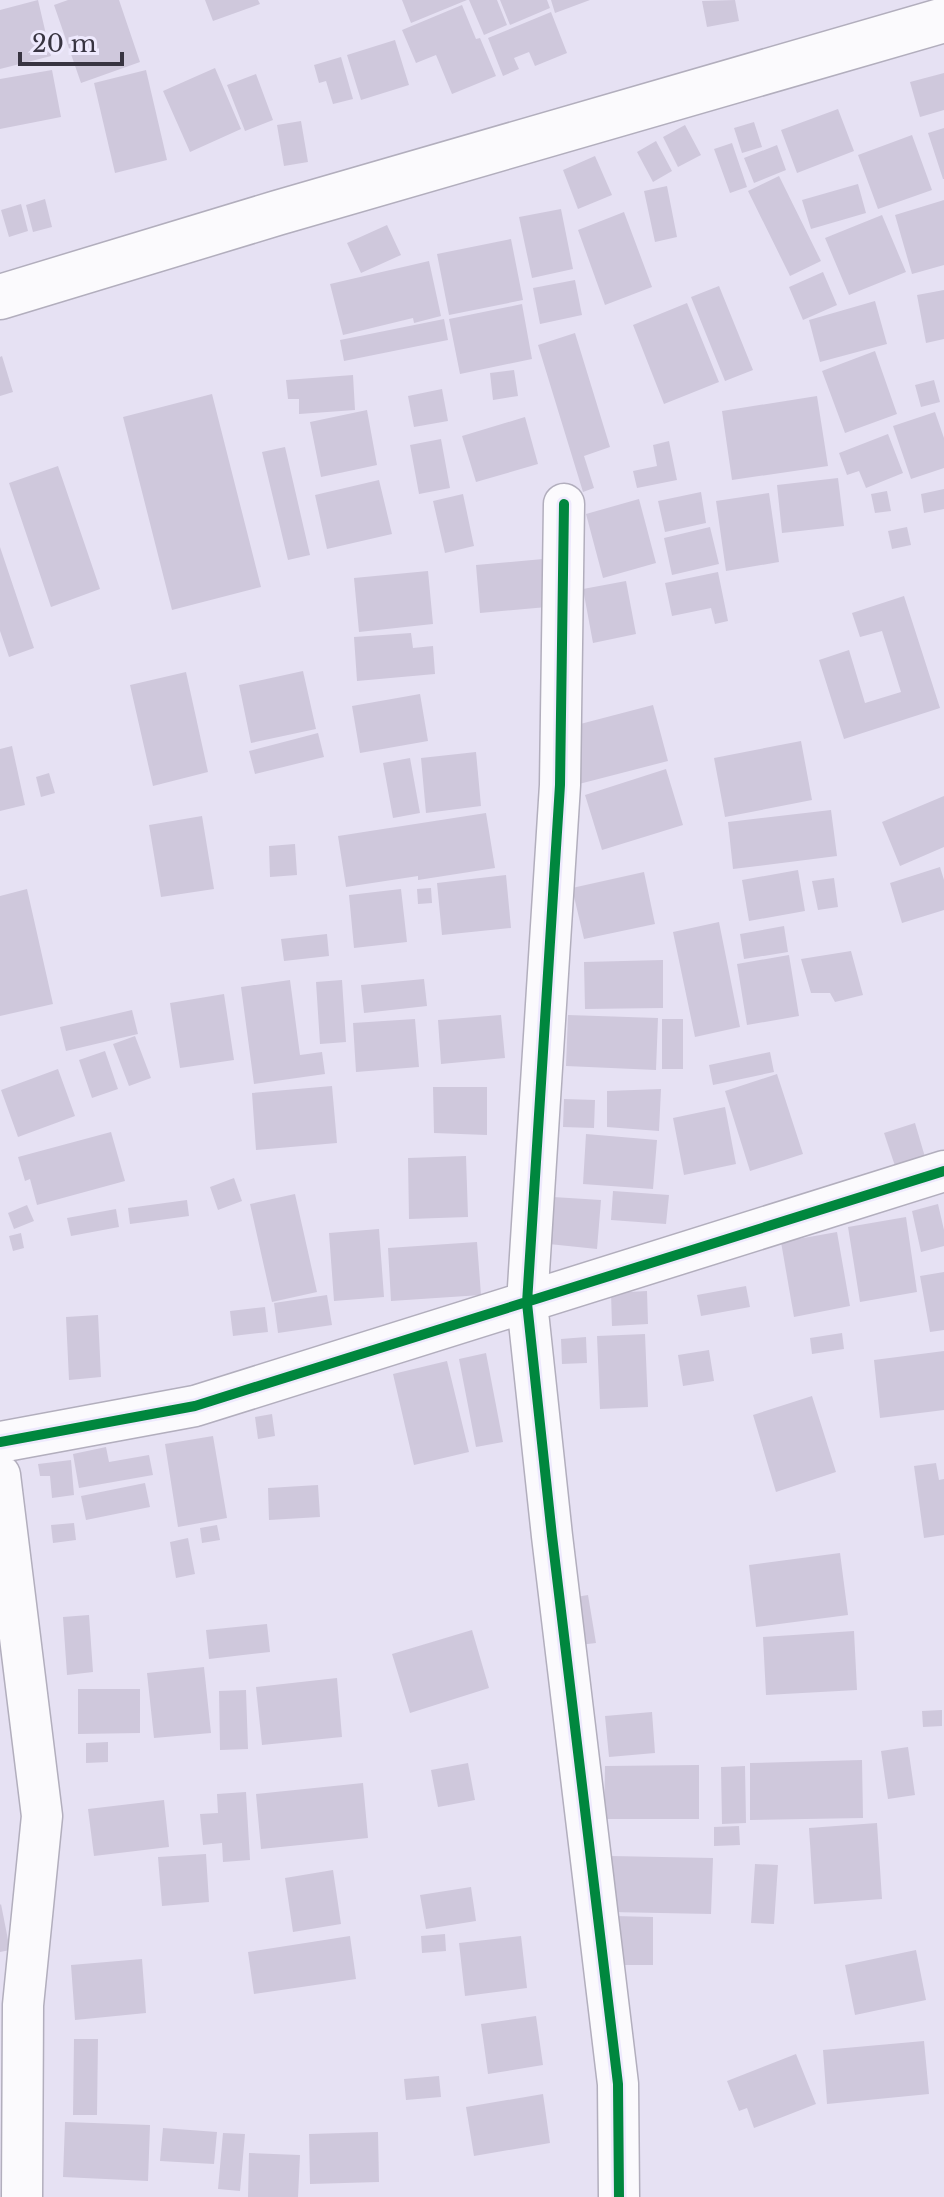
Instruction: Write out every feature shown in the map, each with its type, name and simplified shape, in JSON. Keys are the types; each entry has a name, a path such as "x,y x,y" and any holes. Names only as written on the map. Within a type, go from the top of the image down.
{"main road":[{"path":"0,297 277,213 944,20"}],"street":[{"path":"564,504 560,785 527,1303 618,2084 619,2197"},
{"path":"0,1442 195,1406 944,1171"},
{"path":"0,1475 42,1816 23,2005 22,2197"}],"building":[{"path":"38,0 51,56 0,69 0,10"},
{"path":"68,0 119,0 140,62 81,83 54,5"},
{"path":"205,0 258,0 260,4 213,21"},
{"path":"402,0 467,0 411,23"},
{"path":"469,0 497,0 507,25 484,35"},
{"path":"500,0 547,0 550,8 510,25"},
{"path":"551,0 590,0 555,13"},
{"path":"735,0 739,21 707,27 702,1"},
{"path":"462,5 496,76 452,94 436,55 416,63 402,30"},
{"path":"551,12 567,53 535,66 529,52 514,58 519,69 503,76 488,38"},
{"path":"395,40 409,85 361,100 347,55"},
{"path":"341,57 353,99 333,104 326,81 319,83 314,65"},
{"path":"215,68 241,129 190,152 163,91"},
{"path":"52,70 61,117 0,129 0,79"},
{"path":"146,70 167,160 115,173 94,83"},
{"path":"944,73 944,110 920,117 910,82"},
{"path":"256,74 273,120 245,131 227,85"},
{"path":"838,109 854,151 797,173 781,130"},
{"path":"301,121 308,162 284,166 277,125"},
{"path":"754,122 762,147 742,153 734,128"},
{"path":"685,125 701,155 678,167 663,137"},
{"path":"944,128 944,179 943,179 928,133"},
{"path":"912,135 932,190 878,209 858,155"},
{"path":"656,141 672,171 653,182 637,152"},
{"path":"732,143 747,187 730,193 714,149"},
{"path":"777,145 786,170 754,183 744,158"},
{"path":"595,156 612,195 578,209 563,170"},
{"path":"779,176 821,261 790,276 748,191"},
{"path":"858,184 866,213 811,229 802,200"},
{"path":"667,186 677,237 655,242 644,191"},
{"path":"45,199 52,227 33,232 26,205"},
{"path":"944,200 944,265 912,274 895,215"},
{"path":"21,204 28,231 9,237 1,210"},
{"path":"561,209 573,269 532,278 519,217"},
{"path":"624,212 652,287 605,305 578,230"},
{"path":"882,215 906,272 849,295 825,238"},
{"path":"387,225 401,255 361,273 347,243"},
{"path":"511,239 523,300 449,315 437,254"},
{"path":"429,261 441,316 414,323 413,318 343,335 330,284"},
{"path":"823,272 837,305 803,320 789,287"},
{"path":"575,280 582,315 540,324 533,288"},
{"path":"719,286 753,370 725,381 691,297"},
{"path":"944,290 944,339 926,343 917,295"},
{"path":"875,301 887,344 820,362 809,320"},
{"path":"687,303 719,382 664,404 633,325"},
{"path":"522,304 532,359 460,374 449,319"},
{"path":"444,319 448,340 344,361 340,340"},
{"path":"575,333 610,447 584,456 594,488 583,492 538,345"},
{"path":"875,351 897,414 845,433 822,371"},
{"path":"0,357 13,392 0,396"},
{"path":"514,370 518,396 493,400 490,373"},
{"path":"353,375 355,410 299,414 299,399 288,399 286,380"},
{"path":"934,380 940,402 921,407 915,385"},
{"path":"442,389 448,421 414,427 408,396"},
{"path":"212,394 261,587 172,610 123,417"},
{"path":"817,396 828,466 732,480 722,411"},
{"path":"367,410 377,465 321,477 310,422"},
{"path":"935,412 944,438 944,468 911,479 893,426"},
{"path":"525,417 538,464 476,482 462,436"},
{"path":"888,434 903,473 866,488 859,471 847,475 839,453"},
{"path":"441,439 450,488 419,494 410,445"},
{"path":"669,441 677,480 637,488 633,471 657,466 653,445"},
{"path":"285,447 310,555 288,560 262,452"},
{"path":"58,466 100,589 51,607 9,483"},
{"path":"838,478 844,526 782,533 777,485"},
{"path":"379,480 392,534 327,549 315,495"},
{"path":"944,489 944,509 924,513 921,494"},
{"path":"887,491 891,511 875,513 871,494"},
{"path":"701,492 706,523 665,532 658,501"},
{"path":"769,493 779,562 726,571 716,501"},
{"path":"463,494 474,546 445,553 433,501"},
{"path":"639,499 656,563 603,578 586,514"},
{"path":"710,527 719,564 672,575 664,538"},
{"path":"907,527 911,545 892,549 888,531"},
{"path":"0,547 34,648 9,657 0,631"},
{"path":"543,559 547,607 480,613 476,565"},
{"path":"428,571 433,624 359,632 354,578"},
{"path":"718,572 728,621 715,624 711,608 672,616 665,583"},
{"path":"626,581 636,634 593,643 583,589"},
{"path":"904,596 940,708 844,739 819,660 849,650 865,703 901,692 882,631 860,637 852,613"},
{"path":"411,633 413,648 433,646 435,674 357,681 354,637"},
{"path":"303,671 316,729 251,743 239,685"},
{"path":"186,672 208,772 153,786 130,685"},
{"path":"420,694 428,741 360,753 352,706"},
{"path":"653,705 668,761 579,784 565,728"},
{"path":"318,733 324,757 255,774 249,751"},
{"path":"801,741 812,800 725,817 714,758"},
{"path":"12,746 25,805 0,811 0,749"},
{"path":"476,752 481,806 426,813 421,758"},
{"path":"410,758 420,813 393,818 383,763"},
{"path":"666,769 683,825 602,850 585,795"},
{"path":"49,773 55,793 41,797 36,777"},
{"path":"944,796 944,847 900,866 882,822"},
{"path":"831,810 837,856 733,869 728,822"},
{"path":"486,813 495,868 346,887 338,836"},
{"path":"202,816 214,889 161,897 149,825"},
{"path":"295,844 297,875 270,877 269,846"},
{"path":"940,867 944,880 944,910 902,923 890,883"},
{"path":"798,870 805,911 749,921 742,880"},
{"path":"644,872 655,924 584,939 572,888"},
{"path":"506,875 511,928 442,935 437,883"},
{"path":"834,878 838,907 818,910 812,881"},
{"path":"431,888 432,903 418,904 417,889"},
{"path":"27,889 53,1004 0,1016 0,896"},
{"path":"401,889 407,942 354,948 349,895"},
{"path":"719,922 740,1027 695,1037 673,932"},
{"path":"784,926 788,952 744,959 740,934"},
{"path":"327,934 329,956 284,961 281,939"},
{"path":"851,951 863,995 835,1002 830,993 811,993 801,959"},
{"path":"789,955 799,1016 747,1025 737,964"},
{"path":"663,960 663,1008 585,1009 584,962"},
{"path":"424,979 427,1006 364,1013 361,985"},
{"path":"290,980 300,1055 322,1052 325,1074 254,1084 241,987"},
{"path":"342,980 346,1042 320,1044 316,982"},
{"path":"224,994 234,1060 180,1068 170,1003"},
{"path":"132,1010 138,1034 66,1051 60,1027"},
{"path":"501,1015 505,1058 441,1064 438,1020"},
{"path":"568,1015 658,1018 656,1070 566,1066"},
{"path":"415,1019 419,1067 356,1072 353,1023"},
{"path":"662,1019 683,1019 683,1069 662,1069"},
{"path":"135,1036 151,1078 129,1086 113,1044"},
{"path":"105,1051 118,1089 92,1098 79,1060"},
{"path":"770,1052 774,1072 713,1085 709,1065"},
{"path":"58,1069 75,1116 18,1137 1,1090"},
{"path":"777,1074 803,1154 750,1171 725,1091"},
{"path":"332,1086 337,1143 256,1150 252,1093"},
{"path":"433,1087 487,1087 487,1135 434,1133"},
{"path":"661,1089 659,1131 607,1127 607,1091"},
{"path":"564,1099 595,1100 594,1128 563,1127"},
{"path":"725,1107 736,1164 684,1175 673,1118"},
{"path":"915,1123 925,1157 895,1166 884,1133"},
{"path":"111,1132 125,1181 37,1205 30,1179 25,1181 18,1157"},
{"path":"586,1134 657,1140 653,1189 583,1184"},
{"path":"466,1156 468,1217 409,1219 408,1158"},
{"path":"234,1178 242,1201 218,1210 210,1187"},
{"path":"613,1191 669,1195 666,1224 611,1220"},
{"path":"295,1194 317,1292 272,1302 250,1204"},
{"path":"553,1197 601,1200 597,1249 549,1244"},
{"path":"187,1200 189,1216 130,1224 128,1208"},
{"path":"938,1204 944,1246 921,1252 912,1211"},
{"path":"27,1205 34,1221 14,1229 8,1213"},
{"path":"116,1209 119,1227 71,1236 67,1218"},
{"path":"906,1217 917,1292 860,1302 848,1227"},
{"path":"379,1229 384,1297 334,1301 329,1233"},
{"path":"837,1232 850,1306 794,1317 781,1242"},
{"path":"21,1233 24,1248 13,1251 9,1236"},
{"path":"477,1242 481,1295 391,1301 388,1248"},
{"path":"944,1272 944,1330 930,1332 920,1276"},
{"path":"746,1286 750,1307 701,1316 697,1295"},
{"path":"647,1291 648,1324 612,1326 611,1293"},
{"path":"327,1295 332,1325 278,1333 274,1303"},
{"path":"265,1307 268,1332 233,1336 230,1311"},
{"path":"98,1315 101,1377 69,1380 66,1317"},
{"path":"842,1333 844,1349 812,1354 810,1338"},
{"path":"645,1334 648,1407 600,1409 597,1336"},
{"path":"586,1337 587,1363 562,1364 561,1339"},
{"path":"709,1350 714,1381 683,1386 678,1355"},
{"path":"944,1351 944,1410 880,1418 874,1360"},
{"path":"486,1353 503,1442 476,1447 459,1359"},
{"path":"447,1361 469,1452 414,1465 393,1374"},
{"path":"812,1396 836,1472 776,1492 753,1415"},
{"path":"272,1414 275,1436 258,1439 255,1417"},
{"path":"213,1436 227,1518 178,1527 165,1444"},
{"path":"106,1447 109,1462 149,1455 153,1475 79,1488 73,1454"},
{"path":"71,1460 74,1495 52,1498 50,1476 40,1476 38,1464"},
{"path":"936,1463 939,1480 944,1479 944,1535 924,1538 914,1466"},
{"path":"145,1483 150,1507 86,1520 81,1496"},
{"path":"318,1485 320,1517 269,1520 268,1488"},
{"path":"74,1523 76,1540 53,1543 51,1525"},
{"path":"217,1525 220,1540 202,1543 200,1528"},
{"path":"188,1538 195,1574 176,1578 170,1542"},
{"path":"840,1553 848,1615 756,1627 749,1565"},
{"path":"588,1595 596,1643 571,1646 564,1599"},
{"path":"89,1615 93,1672 67,1675 63,1617"},
{"path":"267,1624 270,1652 209,1659 206,1630"},
{"path":"472,1630 489,1688 410,1713 392,1654"},
{"path":"854,1631 857,1690 766,1695 763,1637"},
{"path":"204,1667 211,1733 154,1738 147,1673"},
{"path":"337,1678 342,1737 262,1745 256,1687"},
{"path":"78,1689 140,1689 140,1733 78,1734"},
{"path":"246,1690 248,1749 220,1750 219,1691"},
{"path":"942,1710 942,1726 923,1727 922,1711"},
{"path":"652,1712 655,1753 609,1757 605,1716"},
{"path":"108,1742 108,1762 86,1763 86,1743"},
{"path":"908,1747 915,1795 888,1799 881,1751"},
{"path":"862,1760 863,1818 750,1820 750,1763"},
{"path":"468,1763 475,1800 438,1807 431,1770"},
{"path":"699,1765 699,1819 604,1819 605,1766"},
{"path":"745,1766 746,1823 722,1824 721,1767"},
{"path":"363,1783 368,1838 261,1849 256,1794"},
{"path":"246,1792 250,1860 223,1862 222,1843 203,1845 200,1814 218,1813 217,1794"},
{"path":"164,1800 169,1847 94,1856 88,1809"},
{"path":"877,1823 882,1899 814,1904 809,1828"},
{"path":"739,1826 740,1845 714,1846 714,1827"},
{"path":"206,1854 209,1902 162,1906 158,1857"},
{"path":"611,1856 713,1858 711,1914 610,1912"},
{"path":"755,1864 778,1865 774,1924 751,1923"},
{"path":"333,1870 341,1924 293,1932 285,1878"},
{"path":"471,1887 476,1921 426,1929 420,1895"},
{"path":"0,1905 10,1950 0,1952"},
{"path":"614,1916 653,1917 653,1965 614,1965"},
{"path":"445,1934 446,1951 422,1953 421,1936"},
{"path":"350,1936 356,1979 254,1994 248,1952"},
{"path":"521,1936 527,1988 465,1996 459,1943"},
{"path":"916,1950 926,2000 855,2015 845,1965"},
{"path":"142,1959 146,2013 75,2020 71,1965"},
{"path":"536,2016 543,2065 488,2074 481,2024"},
{"path":"74,2039 98,2039 97,2115 73,2115"},
{"path":"924,2041 929,2094 827,2104 823,2050"},
{"path":"796,2054 816,2104 754,2128 747,2108 739,2111 727,2081"},
{"path":"439,2076 441,2097 406,2100 404,2079"},
{"path":"543,2094 550,2143 474,2156 466,2107"},
{"path":"65,2122 150,2125 148,2181 63,2177"},
{"path":"163,2128 217,2132 214,2164 160,2161"},
{"path":"378,2132 379,2182 310,2184 309,2134"},
{"path":"223,2133 245,2134 240,2191 218,2189"},
{"path":"249,2153 300,2155 298,2197 248,2197"}],"cycle path":[{"path":"564,504 560,785 527,1303 618,2084 619,2197"},
{"path":"0,1442 195,1406 944,1171"}]}
